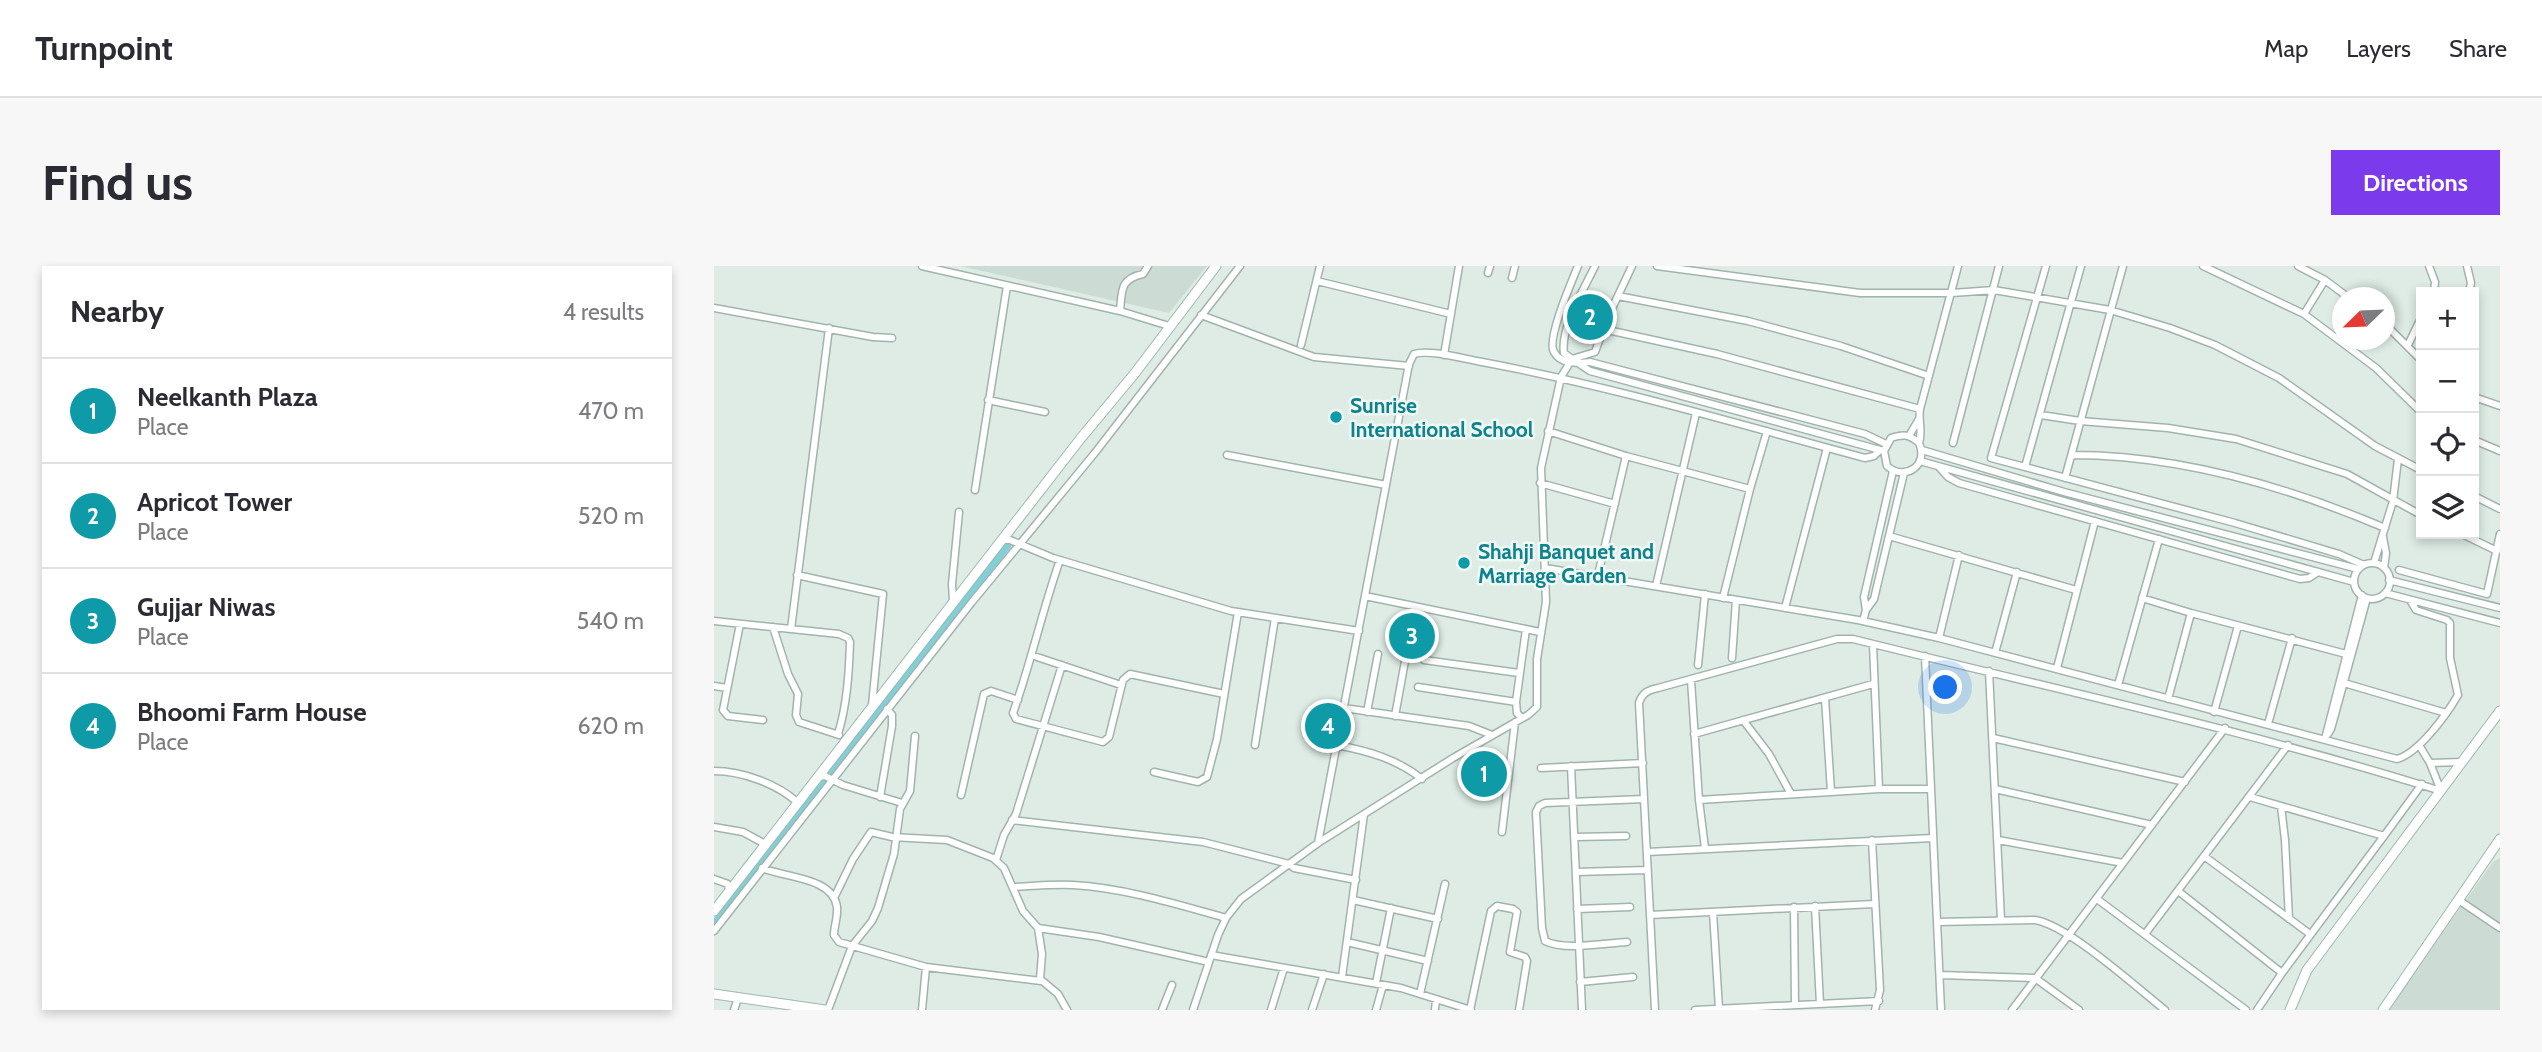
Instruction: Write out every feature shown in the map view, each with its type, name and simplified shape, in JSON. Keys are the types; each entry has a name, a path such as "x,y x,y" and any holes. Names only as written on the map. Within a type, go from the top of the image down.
{"street":[{"path":"922,266 1120,311 1169,326"},
{"path":"1120,311 1124,285 1128,278 1143,274 1148,266"},
{"path":"714,931 826,778 887,709 1012,542 1081,438 1135,373 1216,266"},
{"path":"842,738 870,710 950,606 1094,454 1240,266"},
{"path":"1301,345 1320,266"},
{"path":"1444,355 1459,266"},
{"path":"1512,278 1515,266"},
{"path":"1578,266 1564,300 1552,347 1556,355 1590,372 1883,448"},
{"path":"1595,266 1569,323 1564,341 1564,353 1573,362 1590,362 1865,434 1883,448 1887,466 1893,471 1904,473 1914,470 1920,461 1920,410 1958,266"},
{"path":"1193,1010 1226,918 1241,899 1318,843 1534,710 1538,702 1537,659 1545,612 1540,483 1548,431 1561,377 1573,362 1595,352 1603,328 1632,266"},
{"path":"1657,266 1860,293 1993,290 2110,310 2215,345 2279,378 2398,459 2416,468"},
{"path":"1953,443 1999,266"},
{"path":"2046,266 1992,458 2235,523 2339,554 2361,567"},
{"path":"2025,467 2081,266"},
{"path":"2065,478 2123,266"},
{"path":"2203,266 2304,314 2376,368 2416,407"},
{"path":"2298,266 2334,287"},
{"path":"2429,266 2434,287"},
{"path":"2467,266 2470,287"},
{"path":"2304,314 2325,280"},
{"path":"1317,281 1451,314"},
{"path":"975,490 1007,286"},
{"path":"1618,296 1748,321 1841,346 1929,376"},
{"path":"714,308 873,337 892,338"},
{"path":"1201,315 1314,356 1409,366"},
{"path":"790,629 828,328"},
{"path":"1603,328 1717,354 1920,410"},
{"path":"2408,345 2416,328"},
{"path":"2395,333 2416,354"},
{"path":"1318,843 1409,366 1411,358 1418,353 1444,355 1561,377 1865,458 1874,456 1891,439 1903,434 1920,446 2064,492 2361,567 2374,564 2384,568"},
{"path":"2479,399 2500,406"},
{"path":"988,400 1045,412"},
{"path":"1656,586 1696,413"},
{"path":"2041,415 2168,428 2236,439 2347,474 2416,512"},
{"path":"1909,436 1919,419"},
{"path":"1548,431 1626,456 1750,489"},
{"path":"1723,598 1767,431"},
{"path":"2479,442 2500,451"},
{"path":"1785,608 1826,447"},
{"path":"2072,454 2124,457 2244,478 2385,528"},
{"path":"1227,455 1386,485"},
{"path":"1598,575 1626,456"},
{"path":"2374,564 2376,549 2383,537 2393,501 2398,459"},
{"path":"1920,461 2354,582"},
{"path":"1938,467 1959,483 2300,579 2309,578 2318,572"},
{"path":"1866,610 1864,597 1893,471"},
{"path":"1863,621 1866,610 1874,599 1904,473"},
{"path":"1540,483 1615,503"},
{"path":"2479,498 2500,509"},
{"path":"950,606 953,600 959,512"},
{"path":"2057,668 2095,521"},
{"path":"2399,570 2487,594 2500,534"},
{"path":"1889,536 2076,590"},
{"path":"2361,567 2354,582 2355,589 2365,597 2379,597 2385,593 2389,580 2384,568 2386,553 2383,537"},
{"path":"2119,685 2159,539"},
{"path":"2472,539 2497,551"},
{"path":"1012,542 1060,560 1238,612 1359,631"},
{"path":"1939,638 1959,555"},
{"path":"1060,560 1039,623 1014,718 1043,728 1106,741 1121,685 1126,676 1135,674 1224,694"},
{"path":"1545,568 1863,621 1939,638 2214,712 2326,737 2397,759 2411,753 2419,745 2458,695 2450,658 2451,625 2447,620 2416,610 2410,600"},
{"path":"1996,653 2017,572"},
{"path":"797,575 883,594 870,710"},
{"path":"2389,580 2500,608"},
{"path":"2385,593 2500,623"},
{"path":"1698,665 1705,594"},
{"path":"1365,596 1540,632"},
{"path":"2326,737 2346,654 2365,597"},
{"path":"2326,737 2331,729 2344,683 2365,597"},
{"path":"2142,598 2346,654"},
{"path":"1732,658 1736,600"},
{"path":"1154,772 1198,782 1205,779 1217,739 1238,612"},
{"path":"2168,699 2190,613"},
{"path":"1255,745 1275,618"},
{"path":"714,621 839,634 850,642 842,738 826,778 797,802 714,911"},
{"path":"740,624 723,705 728,716 763,720"},
{"path":"2214,712 2238,626"},
{"path":"773,627 788,674 798,694 796,715 799,722 842,738"},
{"path":"1522,718 1517,713 1516,702 1526,629"},
{"path":"2268,724 2292,638"},
{"path":"1655,1010 1646,870 1641,697 1650,690 1837,639 1853,639 2225,728 2441,790"},
{"path":"1872,644 1879,789"},
{"path":"1367,712 1378,654"},
{"path":"1031,655 1121,685"},
{"path":"1925,656 1941,1010"},
{"path":"1424,660 1519,673"},
{"path":"1395,716 1405,661"},
{"path":"996,860 1012,820 1062,665"},
{"path":"1989,671 2001,920"},
{"path":"1691,680 1693,734 1705,848"},
{"path":"2344,683 2446,713"},
{"path":"1693,734 1873,684"},
{"path":"714,686 727,688"},
{"path":"1418,687 1516,702"},
{"path":"961,795 984,694 990,691 1018,700"},
{"path":"1825,698 1831,792"},
{"path":"1344,708 1469,726 1492,735"},
{"path":"880,797 892,726 891,715 887,709"},
{"path":"2290,1010 2308,970 2500,711"},
{"path":"1743,720 1769,754 1791,794"},
{"path":"1502,832 1515,722"},
{"path":"2012,1010 2225,728"},
{"path":"714,994 827,1010 852,946 875,914 894,854 902,803 910,791 915,736"},
{"path":"1993,738 2185,782"},
{"path":"1337,745 1391,760 1422,779"},
{"path":"2145,934 2288,745"},
{"path":"2419,745 2441,790"},
{"path":"2430,763 2462,762"},
{"path":"1541,768 1643,763"},
{"path":"1571,766 1582,1010"},
{"path":"714,771 736,774 773,786 785,791 797,802"},
{"path":"826,778 902,803"},
{"path":"2257,1010 2281,973 2422,784"},
{"path":"1699,800 1879,789 1931,789"},
{"path":"1995,789 2152,825"},
{"path":"2250,797 2384,836"},
{"path":"1627,942 1579,945 1545,941 1542,928 1537,808 1545,803 1644,799"},
{"path":"2281,806 2286,840 2289,919"},
{"path":"1342,977 1364,814"},
{"path":"1012,820 1203,842 1297,868 1356,880"},
{"path":"714,827 743,832 765,844"},
{"path":"834,898 853,859 870,833 947,840 970,847 996,860 1004,868 1028,919 1038,928 1379,984 1471,1010 1491,911 1497,906 1517,912 1510,952 1525,957 1527,961 1519,1010"},
{"path":"1574,837 1626,836"},
{"path":"1647,852 1933,838"},
{"path":"2383,1010 2500,839"},
{"path":"1872,840 1879,1001 1875,1010"},
{"path":"1998,840 2123,863"},
{"path":"2204,856 2310,934"},
{"path":"762,868 826,888 834,898 837,913 834,935 839,942 926,967 1041,981 1058,994 1067,1010"},
{"path":"1576,872 1646,870"},
{"path":"714,879 728,884 729,890"},
{"path":"1420,994 1445,884"},
{"path":"1013,887 1090,887 1146,897 1226,918"},
{"path":"2178,891 2281,973"},
{"path":"2097,899 2246,1010"},
{"path":"1353,900 1438,919"},
{"path":"2459,901 2500,928"},
{"path":"1650,915 1874,904"},
{"path":"1815,906 1820,1004"},
{"path":"1577,909 1630,907"},
{"path":"1794,907 1795,1005"},
{"path":"1377,1010 1383,950 1391,908"},
{"path":"1713,912 1719,1009"},
{"path":"1937,922 2043,921 2068,935 2165,1010"},
{"path":"1038,928 1042,954 1041,981"},
{"path":"1347,942 1428,961"},
{"path":"922,1010 926,967"},
{"path":"1270,1010 1284,968"},
{"path":"1312,1010 1324,974"},
{"path":"1940,975 2035,978 2079,1010"},
{"path":"1580,982 1633,977"},
{"path":"1162,1010 1172,985"},
{"path":"734,1010 738,998"},
{"path":"1435,1010 1436,999"},
{"path":"1695,1010 1879,1001"}],"shaded area":[{"path":"960,266 1207,266 1169,313"},
{"path":"2500,858 2500,1010 2387,1010 2493,862"}],"waterway":[{"path":"714,924 1008,545"}],"place":[{"name":"Apricot Tower","path":"1590,317"},
{"name":"Sunrise International School","path":"1336,417"},
{"name":"Shahji Banquet and Marriage Garden","path":"1464,563"},
{"name":"Gujjar Niwas","path":"1412,636"},
{"name":"Bhoomi Farm House","path":"1328,726"},
{"name":"Neelkanth Plaza","path":"1484,774"}]}
